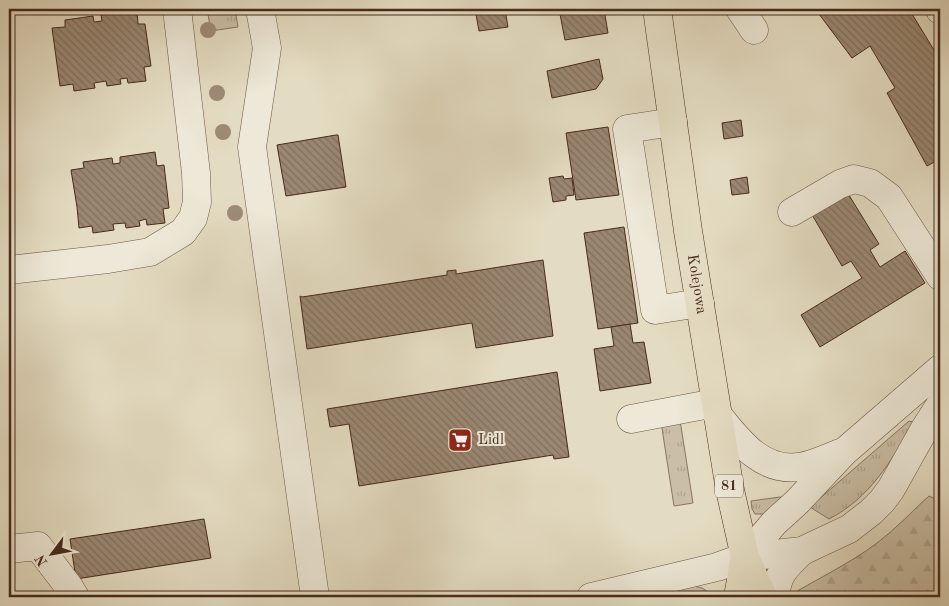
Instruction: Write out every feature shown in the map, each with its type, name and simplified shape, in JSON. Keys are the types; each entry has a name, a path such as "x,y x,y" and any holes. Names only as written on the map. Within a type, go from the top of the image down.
{"main road":[{"name":"Kolejowa","path":"657,9 688,231 730,490 744,558 763,597"},
{"name":"Kolejowa","path":"738,597 744,558"}],"street":[{"path":"9,270 108,259 150,252 183,232 193,218 197,202 196,173 177,9"},
{"path":"260,9 267,48 252,146 315,597"},
{"path":"673,122 627,129 656,310 700,303"},
{"path":"792,212 840,184 854,179 870,183 890,197 940,276"},
{"path":"744,558 774,523 797,502 844,452 940,369"},
{"path":"591,597 717,567 744,558 802,551 849,529 872,512 882,501 940,405"},
{"path":"631,419 716,409 742,444 755,456 784,468 799,467 844,452"},
{"path":"9,549 38,546 75,597"},
{"path":"775,597 777,583 782,571 802,551"}],"green space":[{"path":"207,9 235,9 238,27 211,31"},
{"path":"680,420 693,503 674,506 661,422"},
{"path":"909,421 913,422 913,425 887,466 868,490 844,510 829,519 810,507"},
{"path":"929,496 940,501 940,597 787,597 866,551 891,532"},
{"path":"785,498 765,514 755,514 752,509 751,501"},
{"path":"690,585 702,588 716,597 680,597 677,586"}],"building":[{"path":"475,9 505,9 508,27 479,31"},
{"path":"559,9 604,9 608,33 565,40"},
{"path":"826,9 909,9 940,60 940,159 927,166 887,93 895,88 870,46 852,58 819,14"},
{"path":"137,10 138,24 145,24 151,66 144,67 146,81 128,83 127,78 120,79 121,84 107,86 106,81 94,83 95,88 74,91 73,84 60,86 52,28 65,27 65,20 93,16 94,22 102,21 101,15"},
{"path":"599,59 603,79 596,89 552,98 547,71"},
{"path":"741,120 743,136 724,139 722,123"},
{"path":"608,127 619,195 576,200 566,133"},
{"path":"338,135 346,187 286,196 277,145"},
{"path":"155,152 157,166 164,165 169,208 163,209 165,223 147,225 146,219 139,221 140,226 126,228 125,223 113,224 114,230 93,233 92,226 79,228 71,170 84,168 83,162 112,158 113,164 120,163 120,157"},
{"path":"563,176 564,179 572,178 574,195 566,196 566,200 553,202 549,178"},
{"path":"747,177 749,193 732,195 730,180"},
{"path":"847,192 879,244 870,250 880,267 905,251 925,283 820,347 801,315 862,278 851,261 842,266 811,213"},
{"path":"624,227 638,323 598,329 584,233"},
{"path":"543,260 553,336 476,348 472,323 307,349 300,296 447,275 447,271 456,270 456,274"},
{"path":"630,324 633,343 644,342 651,383 600,391 594,349 614,346 611,327"},
{"name":"Lidl","path":"557,372 569,457 554,459 553,455 359,486 349,424 330,427 327,409"},
{"path":"204,519 211,558 76,579 70,539"}],"place":[{"name":"Lidl","path":"460,440"}]}
